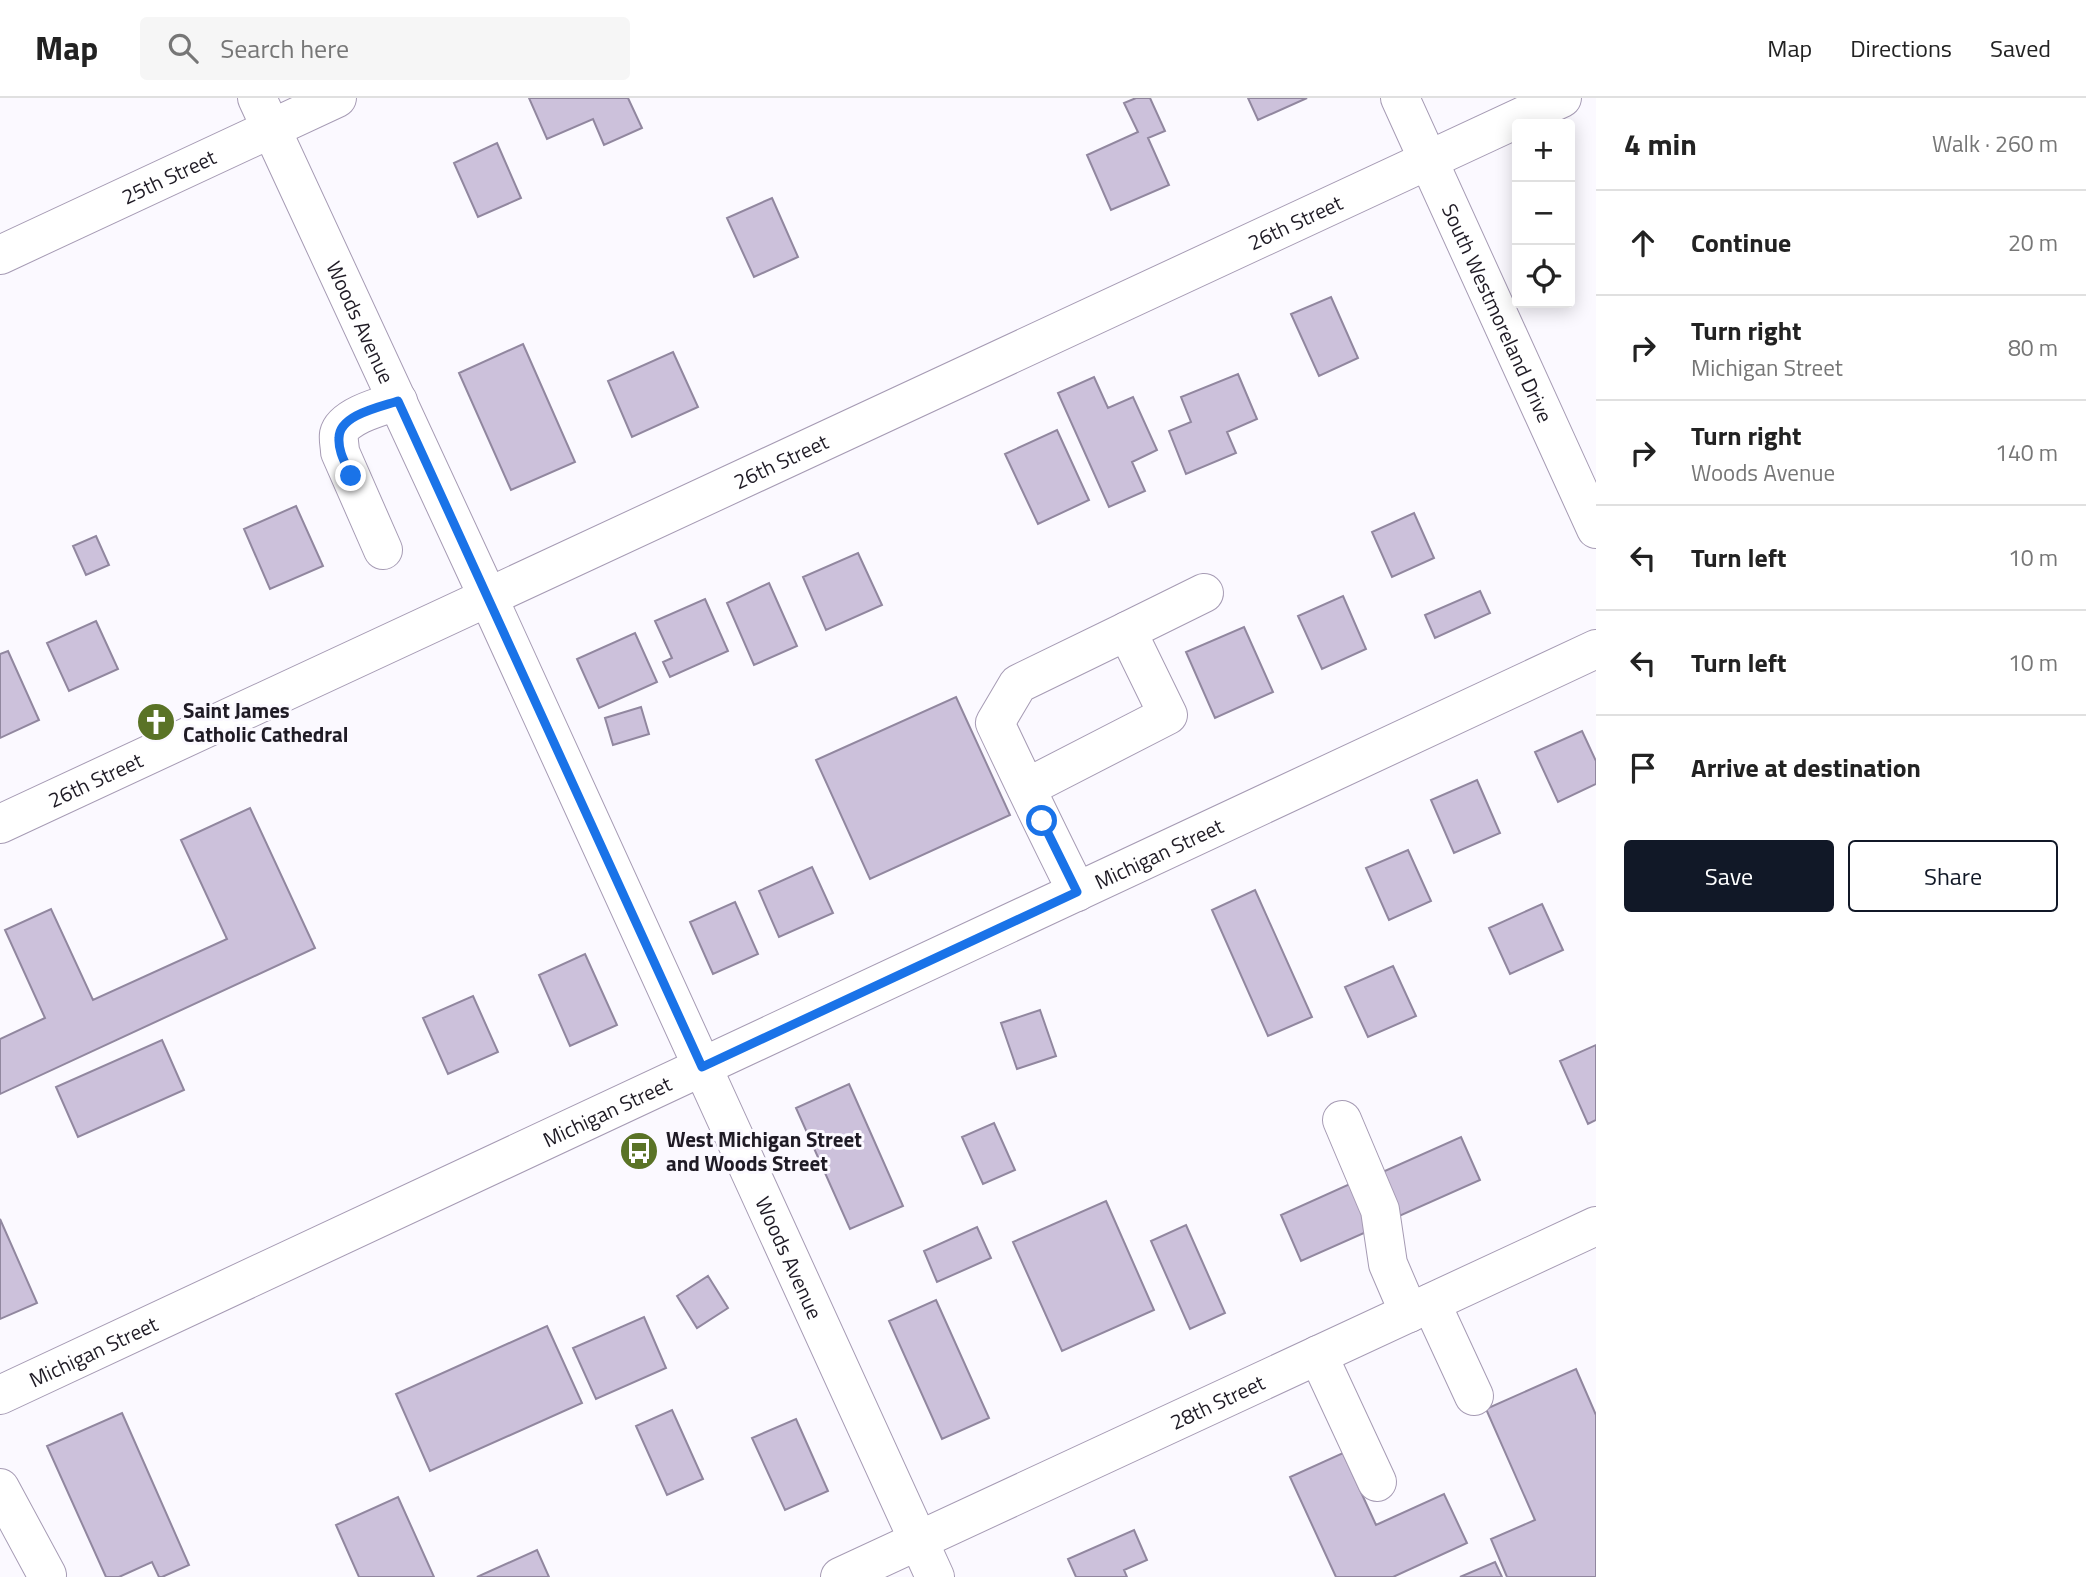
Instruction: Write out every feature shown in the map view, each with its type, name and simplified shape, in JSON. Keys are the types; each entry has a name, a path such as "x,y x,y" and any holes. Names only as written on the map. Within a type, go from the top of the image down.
{"street":[{"name":"25th Street","path":"0,254 264,113 337,98"},
{"name":"South Westmoreland Drive","path":"1401,98 1596,529"},
{"name":"26th Street","path":"0,824 1562,98"},
{"name":"Woods Avenue","path":"264,113 935,1577"},
{"path":"383,550 340,452 338,436 342,426 353,419 398,401"},
{"path":"1077,892 995,723 1018,684 1204,593"},
{"path":"1026,788 1168,715 1127,631"},
{"name":"Michigan Street","path":"0,1395 1596,649"},
{"path":"1342,1120 1380,1210 1388,1264 1420,1308 1474,1396"},
{"name":"28th Street","path":"840,1577 1596,1226"},
{"path":"1318,1355 1377,1482"},
{"path":"0,1488 47,1575"}],"building":[{"path":"529,98 628,98 642,128 604,145 593,119 547,139"},
{"path":"1136,98 1150,98 1165,131 1148,138 1169,185 1111,210 1087,155 1138,132 1124,103"},
{"path":"1248,98 1307,98 1258,120"},
{"path":"497,143 521,198 478,217 454,163"},
{"path":"772,198 798,257 754,277 727,218"},
{"path":"1331,297 1358,358 1319,376 1291,314"},
{"path":"523,344 575,462 511,490 459,373"},
{"path":"673,352 698,407 632,437 608,381"},
{"path":"1238,374 1257,419 1227,432 1236,453 1186,474 1169,431 1191,422 1181,397"},
{"path":"1094,377 1108,408 1133,397 1157,450 1132,462 1145,491 1109,507 1058,393"},
{"path":"1057,430 1089,500 1038,524 1005,454"},
{"path":"296,506 323,566 270,589 244,529"},
{"path":"1414,513 1434,558 1392,577 1372,532"},
{"path":"96,536 109,565 86,575 73,546"},
{"path":"858,553 882,605 826,630 803,577"},
{"path":"769,583 797,646 754,665 727,603"},
{"path":"1480,591 1490,613 1435,638 1425,615"},
{"path":"1343,596 1366,649 1322,669 1298,616"},
{"path":"705,599 728,651 670,677 663,662 672,658 655,621"},
{"path":"96,621 118,669 69,691 47,643"},
{"path":"1244,627 1273,692 1215,718 1186,652"},
{"path":"635,633 657,682 599,708 577,659"},
{"path":"8,651 39,720 0,738 0,654"},
{"path":"956,697 1010,815 870,879 816,760"},
{"path":"641,707 649,734 613,745 605,718"},
{"path":"1582,731 1596,761 1596,784 1558,802 1535,752"},
{"path":"1477,780 1500,833 1454,853 1431,800"},
{"path":"250,808 315,948 0,1094 0,1039 45,1018 5,930 51,909 93,1000 227,939 181,840"},
{"path":"1408,850 1431,901 1389,920 1366,868"},
{"path":"812,867 833,913 779,937 759,891"},
{"path":"1255,890 1312,1017 1268,1036 1212,910"},
{"path":"735,902 758,954 713,974 690,922"},
{"path":"1542,904 1563,950 1510,974 1489,928"},
{"path":"585,954 617,1025 570,1046 539,975"},
{"path":"1393,966 1416,1016 1368,1037 1345,987"},
{"path":"473,996 498,1052 448,1074 423,1018"},
{"path":"1040,1010 1056,1056 1017,1069 1001,1023"},
{"path":"162,1040 184,1090 78,1137 56,1087"},
{"path":"1596,1045 1596,1120 1588,1124 1560,1061"},
{"path":"849,1084 903,1206 850,1229 796,1108"},
{"path":"994,1123 1015,1170 983,1184 962,1137"},
{"path":"1461,1137 1480,1180 1397,1217 1378,1174"},
{"path":"1352,1183 1373,1229 1301,1261 1281,1215"},
{"path":"1106,1201 1154,1310 1062,1351 1013,1242"},
{"path":"0,1219 37,1303 0,1319"},
{"path":"1186,1225 1225,1313 1190,1329 1151,1241"},
{"path":"977,1227 991,1258 937,1282 924,1251"},
{"path":"708,1276 728,1308 697,1328 677,1296"},
{"path":"936,1300 989,1418 942,1439 889,1321"},
{"path":"644,1317 666,1368 596,1399 573,1348"},
{"path":"547,1326 582,1403 430,1471 396,1394"},
{"path":"1576,1369 1596,1415 1596,1577 1507,1577 1491,1539 1535,1520 1486,1409"},
{"path":"672,1410 703,1479 667,1495 636,1426"},
{"path":"122,1413 189,1565 162,1577 159,1577 152,1562 119,1577 106,1577 47,1446"},
{"path":"796,1419 828,1491 785,1510 752,1438"},
{"path":"1343,1453 1376,1525 1444,1494 1467,1543 1393,1577 1336,1577 1290,1477"},
{"path":"398,1497 434,1577 359,1577 336,1525"},
{"path":"1134,1530 1147,1560 1124,1570 1127,1577 1076,1577 1068,1559"},
{"path":"537,1550 549,1577 477,1577"},
{"path":"1495,1562 1502,1577 1460,1577"}],"place":[{"name":"Saint James Catholic Cathedral","path":"156,722"},
{"name":"West Michigan Street and Woods Street","path":"639,1151"}],"route":[{"path":"351,476 340,452 338,436 342,426 376,408 398,401 702,1067 1077,892 1042,821"}]}
